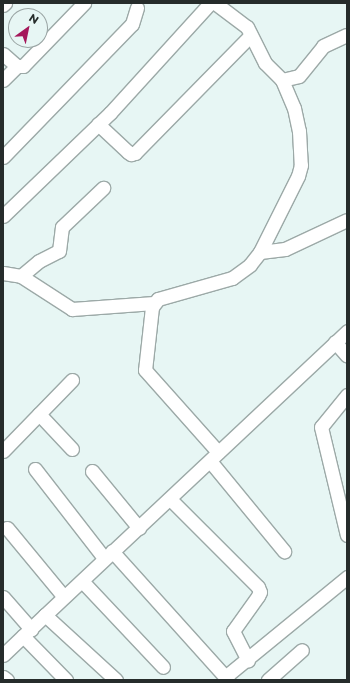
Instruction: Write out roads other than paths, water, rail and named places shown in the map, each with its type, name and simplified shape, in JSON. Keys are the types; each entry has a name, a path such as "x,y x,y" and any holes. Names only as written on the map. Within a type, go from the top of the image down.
{"street":[{"path":"3,54 17,66 23,66 84,3"},
{"path":"3,216 98,124 210,3"},
{"path":"215,3 242,20 265,63 282,80 295,116 300,165 298,176 260,252 250,265 232,278 158,299 154,303 145,370 214,456 284,551"},
{"path":"3,157 132,24 135,5"},
{"path":"98,124 128,152 131,154 135,152 251,35"},
{"path":"282,80 299,76 324,46 347,36"},
{"path":"3,80 17,66"},
{"path":"21,276 39,261 59,251 62,227 103,188"},
{"path":"260,252 285,249 347,220"},
{"path":"3,273 21,276 72,309 154,303"},
{"path":"3,654 170,499 347,331"},
{"path":"335,342 347,356"},
{"path":"3,451 72,380"},
{"path":"347,396 321,427 347,535"},
{"path":"39,414 72,450"},
{"path":"35,469 108,555 227,678 347,577"},
{"path":"92,471 139,528"},
{"path":"170,499 258,587 260,592 258,596 234,631 248,660"},
{"path":"7,528 64,597"},
{"path":"82,580 164,667"},
{"path":"3,597 27,632 66,680"},
{"path":"45,615 116,680"},
{"path":"268,680 302,650"},
{"path":"3,677 7,680"}]}
